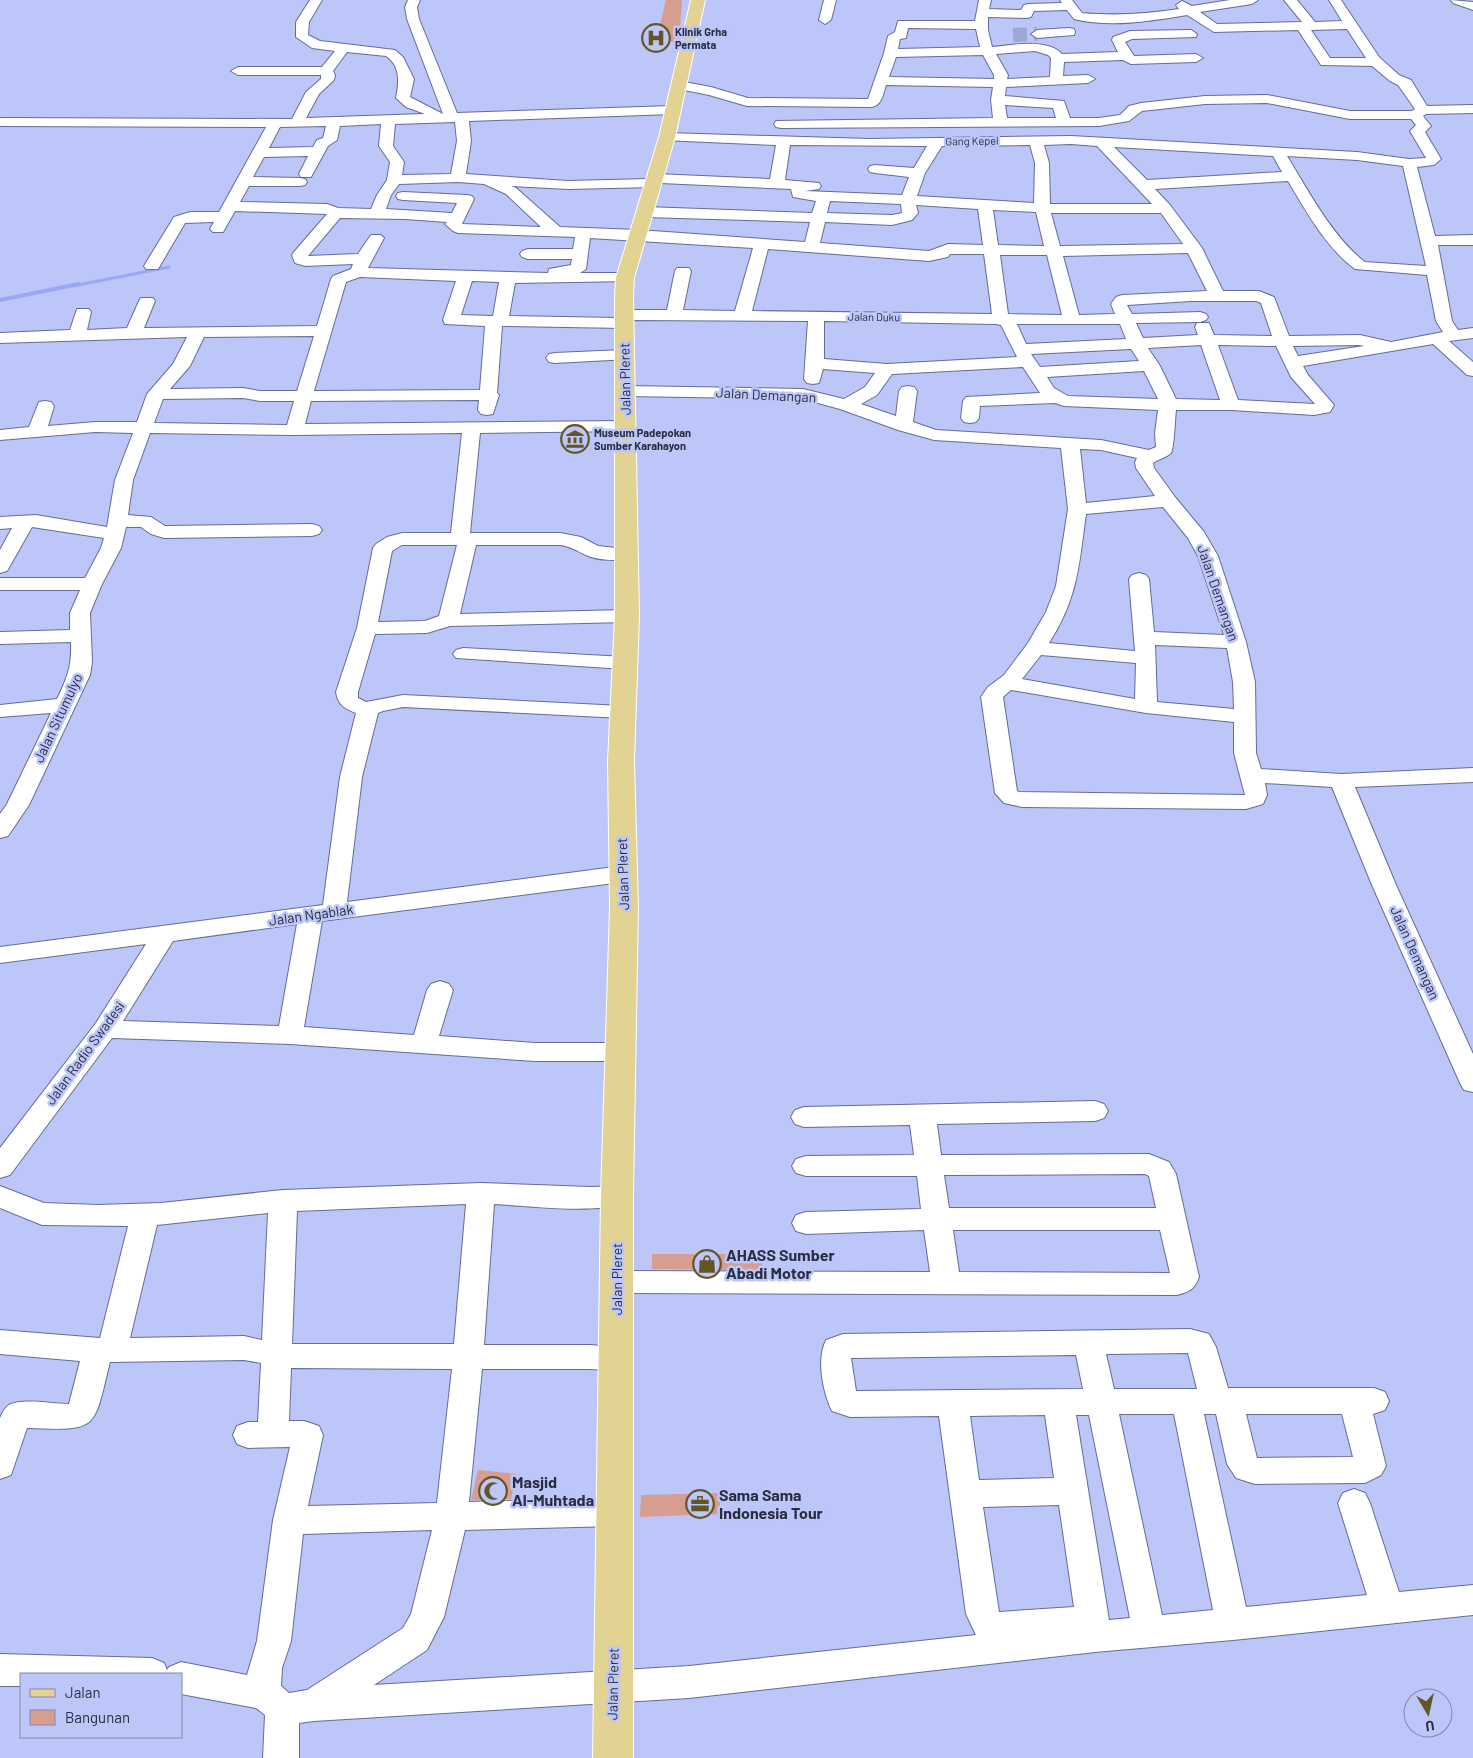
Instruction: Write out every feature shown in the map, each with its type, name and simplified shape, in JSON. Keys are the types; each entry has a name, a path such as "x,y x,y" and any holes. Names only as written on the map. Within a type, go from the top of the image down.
{"main road":[{"name":"Jalan Pleret","path":"613,1758 605,1688 603,1512 615,1426 607,1358 616,1282 605,1197 612,1053 624,907 621,761 627,616 626,426 623,355 625,278 667,137 698,0"}],"street":[{"path":"316,0 303,18 301,34 305,40 317,45 390,53 396,57 407,79 403,98 407,102 451,117"},
{"path":"414,0 411,7 413,19 451,117 464,141 458,178"},
{"path":"824,20 830,0"},
{"path":"1173,0 1192,10 1210,27 1214,28 1350,25"},
{"path":"0,122 297,123 388,120 451,117 676,98 711,91 746,102 870,103 874,101 882,81 894,36 901,35 902,24 985,21 1027,14 1028,8 1068,3 1080,17 1163,16 1252,0"},
{"path":"1290,0 1307,26 1326,62 1378,62"},
{"path":"1335,0 1344,11 1350,25 1390,77 1406,83 1404,83 1419,113"},
{"path":"1457,0 1473,6"},
{"path":"1163,16 1180,23 1204,45"},
{"path":"1118,18 1134,40"},
{"path":"985,21 986,51 1001,75 1002,82 998,100 1000,123"},
{"path":"1037,34 1069,32"},
{"path":"1126,56 1118,40 1191,34"},
{"path":"305,40 296,68 305,72"},
{"path":"238,71 326,71 344,48"},
{"path":"891,53 1041,48 1053,52 1058,58 1056,81"},
{"path":"1058,58 1126,56 1133,60 1196,58"},
{"path":"297,123 313,92 327,80 328,75 326,71"},
{"path":"882,81 1002,82 1088,79"},
{"path":"762,124 1065,123 1111,121 1127,117 1134,109 1141,106 1205,100 1267,99 1350,115 1473,109"},
{"path":"998,100 1059,104 1065,123"},
{"name":"Gang Kepel","path":"667,137 784,140 828,149 937,142 1036,140 1101,142 1367,156 1409,163 1429,162 1434,160 1418,132 1424,126 1419,113"},
{"path":"377,214 384,195 394,180 397,162 386,146 388,120"},
{"path":"305,174 322,142 330,140 334,122"},
{"path":"224,217 275,123"},
{"path":"700,138 713,123"},
{"path":"777,184 784,140"},
{"path":"1036,140 1042,163 1042,208 1072,320"},
{"path":"407,200 467,199 453,225 458,228 583,232 642,223 819,218 892,220 908,217 910,213 908,200 918,173 937,142"},
{"path":"1101,142 1145,185 1165,208 1194,248 1217,296"},
{"path":"255,159 318,151"},
{"path":"1277,152 1338,243 1356,264 1434,271"},
{"path":"255,159 305,174"},
{"path":"1409,163 1428,241 1444,321 1444,337 1473,371"},
{"path":"875,169 918,173"},
{"path":"244,181 305,174"},
{"path":"1145,185 1292,176"},
{"path":"394,180 458,178 568,185 655,180 777,184 798,185 798,194 820,191 908,200 1069,210 1165,208"},
{"path":"479,179 511,191 555,231"},
{"path":"811,248 819,218 820,191"},
{"path":"985,204 990,249 1004,320 1048,392 1057,398"},
{"path":"152,266 179,220 190,217 224,217 327,209 336,213 456,218"},
{"path":"336,213 306,247 300,258 305,261 465,277 625,278"},
{"path":"872,252 877,220"},
{"path":"642,223 761,245 930,256 942,254 943,250 948,249 1194,248"},
{"path":"548,278 552,272 578,269 583,232"},
{"path":"294,430 339,279 360,266 376,238"},
{"path":"1428,241 1473,240"},
{"path":"742,316 761,245"},
{"path":"528,254 580,254"},
{"path":"674,316 683,271"},
{"name":"Jalan Duku","path":"465,277 451,320 497,322 674,316 816,316 1004,320 1200,317"},
{"path":"448,620 464,538 478,428 490,395 497,322 508,278"},
{"path":"1191,296 1231,405"},
{"path":"970,418 972,401 1057,398 1073,402 1168,405 1231,405 1300,409 1324,408 1324,402 1300,377 1282,341 1267,299 1259,296 1191,296 1122,300 1119,304 1136,342 1166,394 1168,405 1164,433 1165,448 1163,451 1151,456"},
{"path":"134,332 147,301"},
{"path":"77,335 83,312"},
{"path":"810,395 816,363 816,316"},
{"path":"156,394 181,366 198,331"},
{"path":"0,338 134,332 324,331"},
{"path":"1293,362 1473,333"},
{"path":"1028,361 1136,342 1360,340 1391,347"},
{"path":"555,358 623,355"},
{"path":"816,363 887,369 1028,361 1151,366"},
{"path":"846,405 870,391 887,369"},
{"name":"Jalan Demangan","path":"625,391 810,395 942,437 1112,446 1151,456"},
{"path":"904,426 908,391"},
{"path":"156,394 244,393 260,396 490,395"},
{"name":"Jalan Situmulyo","path":"0,831 9,806 64,704 81,668 80,613 92,584 108,555 116,528 124,480 156,394"},
{"path":"37,431 45,406"},
{"path":"0,435 77,427 294,430 626,426"},
{"path":"1070,444 1078,509 1065,592 1054,620 1036,648 1008,683 1146,707 1244,717"},
{"name":"Jalan Demangan","path":"1008,683 996,691 992,701 1006,792 1016,800 1246,802 1254,799 1256,796 1245,753 1245,690 1236,642 1208,556 1197,536 1168,501 1144,465 1145,460 1151,456"},
{"path":"1078,509 1168,501"},
{"path":"0,566 26,520"},
{"path":"0,523 26,520 116,528 144,522 150,524 156,530 164,532 312,530"},
{"path":"368,710 356,706 348,700 347,692 367,628 384,548 388,544 402,539 560,539 574,541 594,552 627,554"},
{"path":"1139,579 1145,648 1146,707"},
{"path":"0,584 92,584"},
{"path":"367,628 427,627 448,620 627,616"},
{"path":"0,638 79,636"},
{"path":"1036,648 1145,648 1236,642"},
{"path":"464,654 625,663"},
{"path":"290,1035 322,914 351,777 368,710 377,705 404,702 622,712"},
{"path":"0,711 64,704"},
{"path":"1252,775 1341,781 1473,775"},
{"name":"Jalan Demangan","path":"1341,781 1384,885 1473,1083"},
{"name":"Jalan Ngablak","path":"0,955 622,874"},
{"name":"Jalan Radio Swadesi","path":"0,1168 105,1030 164,934"},
{"path":"424,1043 440,990"},
{"path":"105,1030 290,1035 424,1043 514,1051 612,1053"},
{"path":"804,1117 1094,1111"},
{"path":"922,1115 946,1283"},
{"path":"616,1282 1177,1284 1184,1280 1185,1277 1162,1174 1159,1169 1149,1164 806,1166"},
{"path":"286,1703 405,1648 418,1635 427,1617 452,1514 468,1357 481,1193"},
{"path":"0,1197 42,1214 145,1215 283,1201 481,1193 605,1197"},
{"path":"281,1758 286,1703 266,1668 275,1635 289,1520 308,1437 308,1434 260,1435 276,1356 283,1201"},
{"path":"0,1466 14,1421 18,1416 76,1416 82,1411 106,1350 145,1215"},
{"path":"806,1223 937,1219 1172,1218"},
{"path":"0,1342 106,1350 244,1348 276,1356 607,1358"},
{"path":"1211,1405 1247,1469 1255,1471 1365,1470 1370,1466 1364,1401 1211,1405 1100,1402 850,1404 843,1402 841,1397 836,1354 837,1349 843,1346 1198,1342 1201,1347 1211,1405 1233,1625"},
{"path":"1089,1343 1148,1632"},
{"path":"1060,1413 1070,1491 1093,1629"},
{"path":"954,1414 983,1614 987,1623 993,1628 1093,1629 1148,1632 1388,1610 1473,1600"},
{"path":"966,1494 1070,1491"},
{"path":"1354,1503 1388,1610"},
{"path":"289,1520 452,1514 603,1512"},
{"path":"182,1678 286,1703 605,1688 699,1681 1093,1629"},
{"path":"0,1670 114,1673"}],"building":[{"path":"666,0 682,0 679,42 656,41"},
{"name":"AHASS Sumber Abadi Motor","path":"652,1254 762,1254 762,1270 652,1269"},
{"name":"Masjid Al-Muhtada","path":"478,1470 517,1474 511,1499 471,1500"},
{"path":"720,1493 720,1514 640,1517 641,1495"}],"waterway":[{"path":"73,286 169,267"},
{"path":"0,300 79,284"}],"tunnel":[{"path":"1013,35 1037,34"}],"place":[{"name":"Klinik Grha Permata","path":"656,38"},
{"name":"Museum Padepokan Sumber Karahayon","path":"575,439"},
{"name":"AHASS Sumber Abadi Motor","path":"707,1264"},
{"name":"Masjid Al-Muhtada","path":"493,1491"},
{"name":"Sama Sama Indonesia Tour","path":"700,1504"}]}
